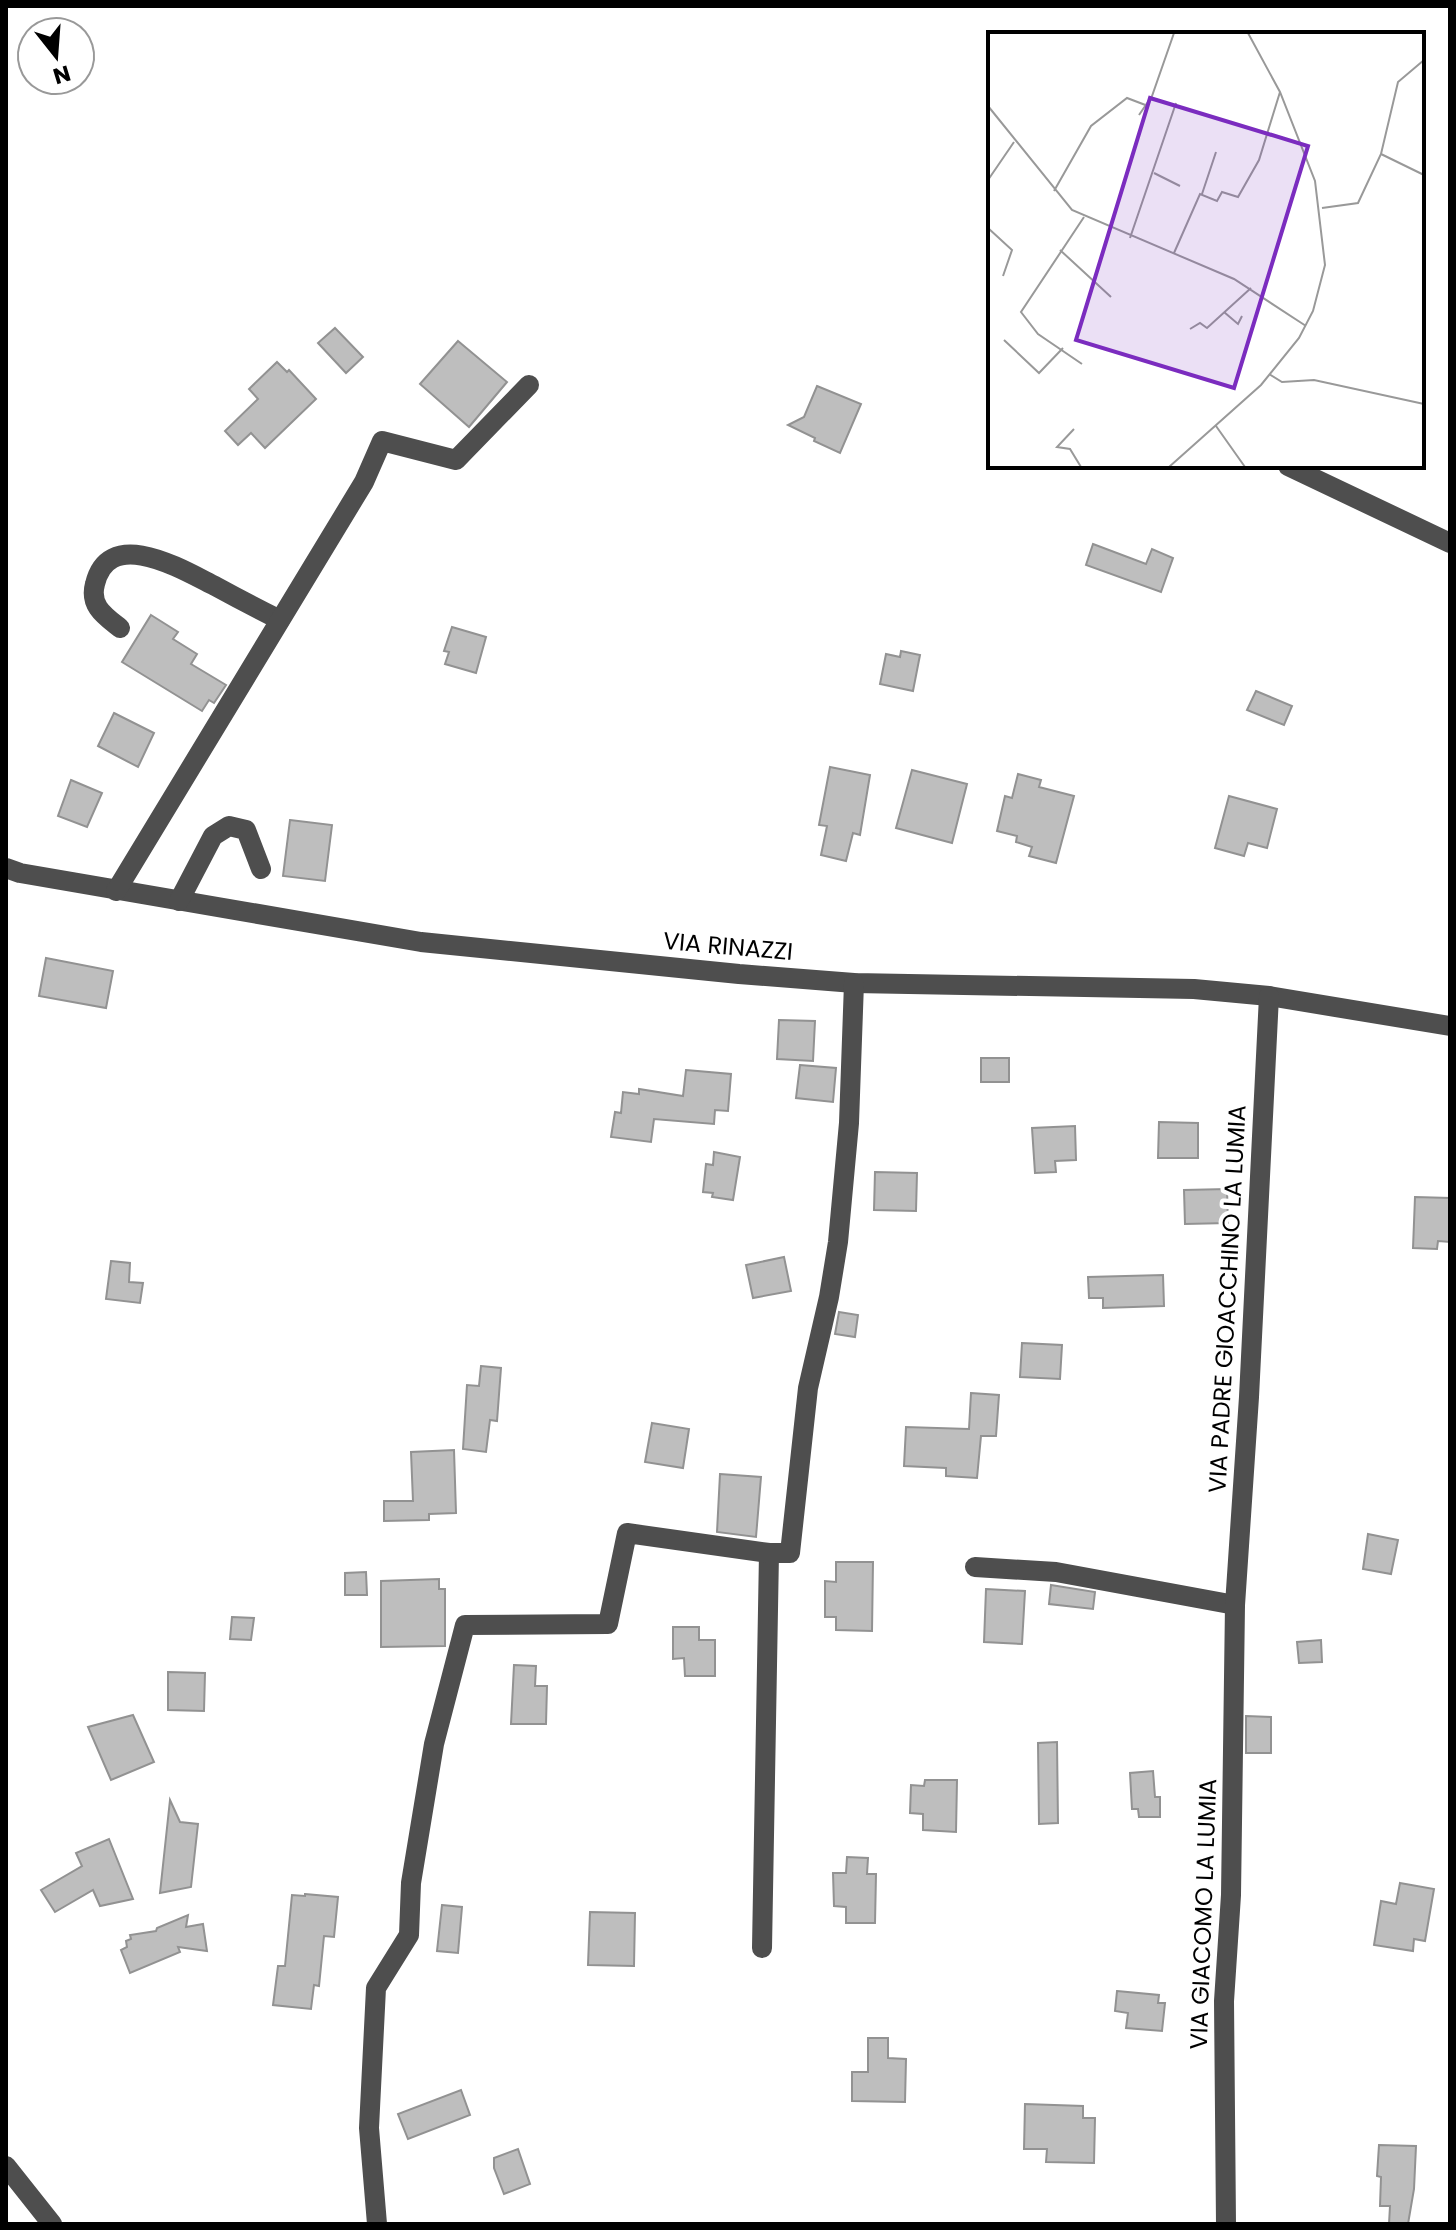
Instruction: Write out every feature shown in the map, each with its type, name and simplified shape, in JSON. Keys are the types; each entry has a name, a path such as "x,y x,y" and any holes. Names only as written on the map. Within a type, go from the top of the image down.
{"street":[{"path":"116,891 364,482 382,441 456,460 529,385"},
{"path":"1292,468 1450,543"},
{"path":"120,628 98,611 93,590 98,573 114,558 136,554 165,560 280,620"},
{"path":"179,901 213,836 229,826 246,830 261,869"},
{"name":"VIA RINAZZI","path":"6,868 116,891 421,942 854,983 1194,989 1269,996 1450,1026"},
{"path":"377,2224 369,2128 376,1988 409,1935 411,1883 434,1744 465,1625 608,1624 627,1533 769,1553 790,1553 808,1388 838,1242 849,1123 854,983"},
{"name":"VIA PADRE GIOACCHINO LA LUMIA","path":"1235,1605 1269,996"},
{"path":"762,1948 769,1553"},
{"path":"975,1567 1056,1572 1235,1605"},
{"name":"VIA GIACOMO LA LUMIA","path":"1226,2224 1224,2001 1231,1895 1235,1605"},
{"path":"6,2166 52,2224"}],"building":[{"path":"335,328 363,357 346,373 318,343"},
{"path":"458,341 507,382 469,427 420,384"},
{"path":"277,362 287,372 289,370 316,399 265,448 251,433 238,445 225,431 258,399 249,389"},
{"path":"817,386 861,404 840,453 788,425 804,417"},
{"path":"1093,544 1146,564 1152,549 1173,558 1161,592 1086,565"},
{"path":"151,615 178,632 173,639 197,654 191,664 226,685 214,703 209,700 202,711 122,662"},
{"path":"452,627 486,637 476,673 445,664 449,652 444,651"},
{"path":"901,651 920,655 913,691 880,684 886,654 900,657"},
{"path":"1256,691 1292,706 1284,725 1247,710"},
{"path":"114,713 154,733 138,767 98,746"},
{"path":"830,767 870,775 860,835 853,833 846,861 821,855 827,826 819,825"},
{"path":"912,770 967,784 952,843 896,828"},
{"path":"1018,774 1041,780 1039,787 1074,796 1056,863 1029,856 1032,847 1016,842 1017,836 997,831 1005,796 1012,798"},
{"path":"71,780 102,793 87,827 58,816"},
{"path":"1229,796 1277,809 1267,848 1248,843 1244,856 1215,848"},
{"path":"290,820 332,825 325,881 283,876"},
{"path":"46,958 113,971 106,1008 39,996"},
{"path":"779,1020 815,1021 813,1061 777,1059"},
{"path":"981,1058 1009,1058 1009,1082 981,1082"},
{"path":"800,1065 836,1068 833,1102 796,1098"},
{"path":"686,1070 731,1074 728,1111 715,1110 714,1124 654,1119 651,1142 611,1137 615,1112 621,1113 623,1092 639,1094 639,1089 683,1096"},
{"path":"1159,1122 1198,1123 1198,1158 1158,1158"},
{"path":"1075,1126 1076,1160 1055,1161 1056,1172 1035,1173 1032,1128"},
{"path":"714,1152 740,1157 733,1200 712,1197 713,1193 703,1192 706,1164 713,1165"},
{"path":"875,1172 917,1173 916,1211 874,1210"},
{"path":"1227,1189 1228,1223 1185,1224 1184,1190"},
{"path":"1415,1197 1450,1198 1450,1242 1438,1241 1437,1249 1413,1248"},
{"path":"784,1257 791,1291 753,1298 746,1265"},
{"path":"111,1261 130,1263 129,1282 143,1283 140,1303 106,1299"},
{"path":"1163,1275 1164,1306 1103,1308 1103,1298 1089,1298 1088,1277"},
{"path":"839,1312 858,1315 855,1337 835,1334"},
{"path":"1022,1343 1062,1345 1060,1379 1020,1377"},
{"path":"481,1366 501,1368 497,1421 490,1420 486,1452 463,1449 467,1385 479,1386"},
{"path":"971,1393 999,1395 996,1436 981,1436 977,1478 946,1476 946,1468 904,1466 906,1427 969,1429"},
{"path":"652,1423 689,1429 683,1468 645,1462"},
{"path":"454,1450 456,1513 429,1514 429,1520 384,1521 384,1501 413,1501 411,1452"},
{"path":"720,1474 761,1477 756,1537 717,1532"},
{"path":"1368,1534 1398,1540 1391,1574 1363,1569"},
{"path":"836,1562 873,1562 872,1631 836,1630 836,1617 825,1617 825,1581 836,1582"},
{"path":"366,1572 367,1595 345,1595 345,1573"},
{"path":"439,1579 439,1589 445,1589 445,1646 381,1647 381,1581"},
{"path":"1051,1585 1095,1592 1093,1609 1049,1604"},
{"path":"986,1589 1025,1591 1022,1644 984,1642"},
{"path":"232,1617 254,1618 251,1640 230,1639"},
{"path":"673,1627 699,1627 699,1640 715,1640 715,1676 685,1676 684,1658 673,1659"},
{"path":"1321,1640 1322,1662 1299,1663 1297,1642"},
{"path":"514,1665 536,1666 535,1686 547,1686 546,1724 511,1724"},
{"path":"168,1672 205,1673 204,1711 168,1710"},
{"path":"133,1715 154,1762 111,1780 88,1727"},
{"path":"1246,1716 1271,1717 1271,1753 1246,1753"},
{"path":"1057,1742 1058,1823 1039,1824 1038,1743"},
{"path":"1153,1771 1155,1797 1160,1797 1160,1817 1139,1817 1138,1809 1132,1809 1130,1773"},
{"path":"925,1780 957,1780 956,1832 923,1830 923,1814 910,1813 911,1785 924,1786"},
{"path":"170,1800 180,1822 198,1824 191,1887 160,1893"},
{"path":"109,1839 133,1899 100,1906 93,1890 55,1912 41,1890 82,1866 76,1853"},
{"path":"847,1857 868,1858 867,1874 876,1874 875,1923 846,1923 846,1907 834,1906 833,1873 846,1873"},
{"path":"1400,1883 1434,1889 1425,1941 1414,1939 1413,1951 1374,1945 1381,1901 1396,1904"},
{"path":"292,1895 338,1897 334,1937 324,1936 319,1986 314,1985 311,2009 273,2005 278,1966 285,1966"},
{"path":"442,1905 462,1907 458,1953 437,1951"},
{"path":"590,1912 635,1913 634,1966 588,1965"},
{"path":"188,1915 186,1927 203,1924 207,1951 178,1947 180,1952 130,1973 121,1950 127,1947 126,1941 131,1939 130,1935 156,1931"},
{"path":"1117,1991 1159,1995 1158,2003 1165,2003 1162,2031 1126,2028 1128,2013 1115,2011"},
{"path":"868,2038 888,2038 888,2058 906,2059 905,2102 852,2101 852,2072 868,2072"},
{"path":"461,2090 470,2115 408,2139 398,2114"},
{"path":"1025,2104 1083,2106 1083,2118 1095,2118 1094,2163 1046,2162 1047,2149 1024,2149"},
{"path":"1379,2145 1416,2146 1408,2224 1389,2224 1390,2206 1380,2206 1381,2177 1377,2176"},
{"path":"518,2149 530,2184 504,2194 494,2168 494,2158"}]}
